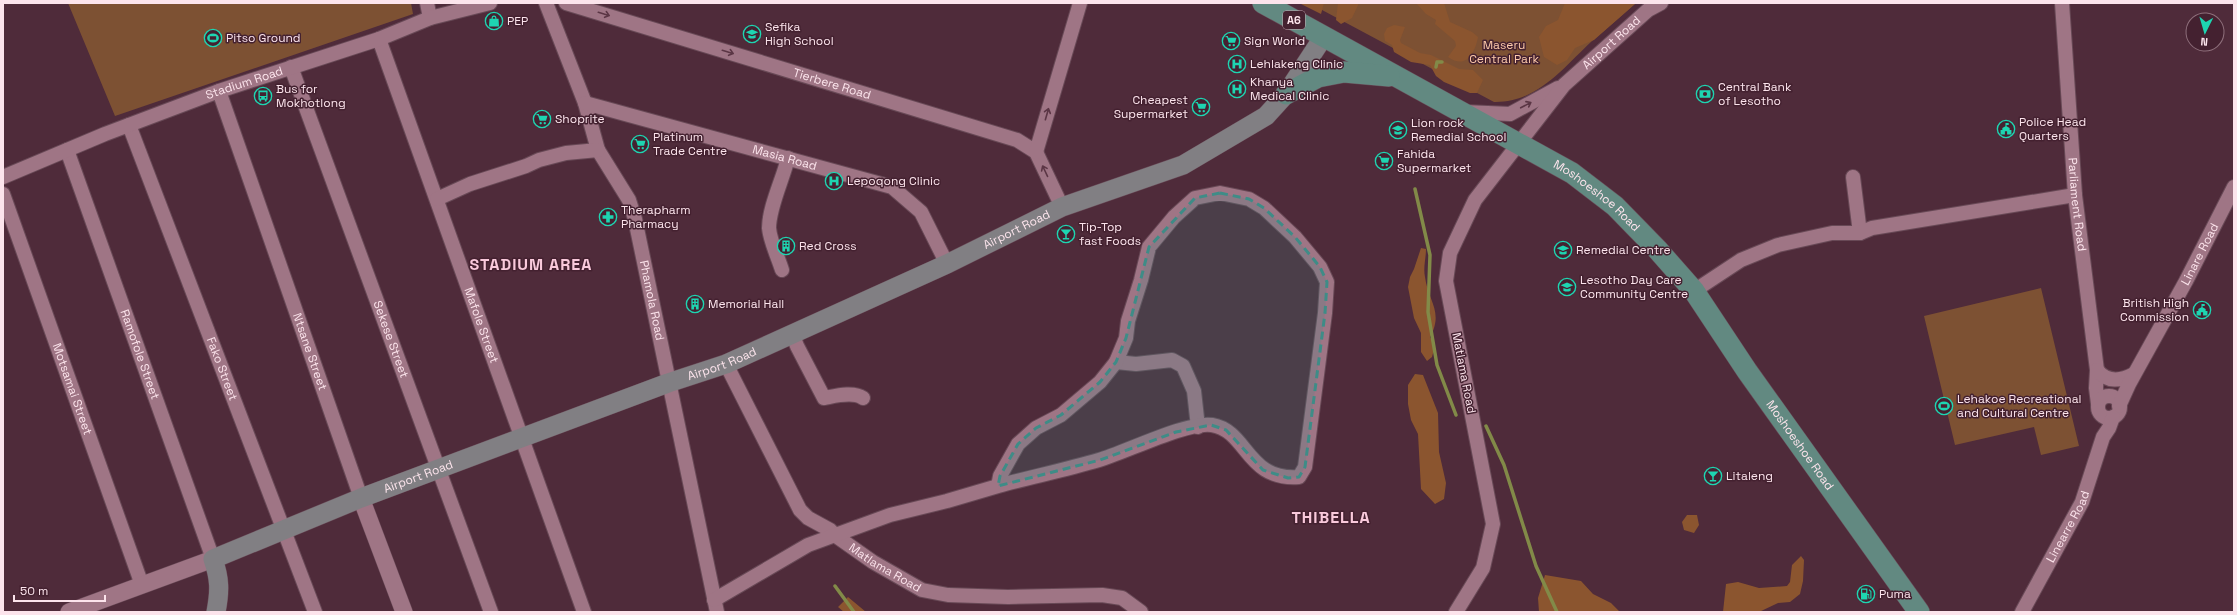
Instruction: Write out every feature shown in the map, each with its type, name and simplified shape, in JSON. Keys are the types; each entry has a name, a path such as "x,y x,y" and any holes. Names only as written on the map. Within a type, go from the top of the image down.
{"main road":[{"name":"Moshoeshoe Road","path":"1263,3 1572,173 1615,206 1657,249 1694,291 1747,371 1919,612"},
{"name":"Airport Road","path":"213,559 361,498 668,383 726,364 947,264 1062,207 1183,165 1266,116 1286,94 1324,36"},
{"path":"1286,94 1318,78 1344,72 1398,77"},
{"path":"213,559 219,577 219,610"}],"street":[{"path":"427,3 430,18"},
{"name":"Stadium Road","path":"3,177 129,125 219,91 379,39 430,18 490,3"},
{"name":"Phamola Road","path":"546,3 585,103 598,150 629,200 635,219 715,606"},
{"name":"Tierbere Road","path":"566,3 1017,140 1036,152"},
{"path":"1062,207 1036,152 1080,3"},
{"name":"Airport Road","path":"1564,85 1648,10 1661,3"},
{"name":"Parliament Road","path":"2062,3 2076,196 2099,373 2096,388 2109,406"},
{"name":"Mafole Street","path":"379,39 584,612"},
{"name":"Sekese Street","path":"291,67 491,612"},
{"path":"1461,112 1510,114 1564,85"},
{"name":"Matlama Road","path":"1456,612 1483,568 1493,524 1446,281 1450,254 1476,200 1517,144 1564,85"},
{"name":"Ntsane Street","path":"219,91 361,498 404,612"},
{"name":"Masia Road","path":"585,103 892,188 921,212 947,264"},
{"name":"Fako Street","path":"129,125 315,612"},
{"name":"Ramofole Street","path":"67,150 213,559"},
{"path":"437,200 470,184 526,166 539,160 566,153 598,150"},
{"path":"782,270 769,229 774,201 782,182 788,158"},
{"path":"1853,177 1860,233"},
{"name":"Linare Road","path":"2109,406 2131,379 2234,187"},
{"path":"715,606 808,546 890,515 1100,460 1176,432 1198,426 1210,425 1226,430 1250,458 1263,470 1288,478 1299,477 1306,467 1325,313 1327,282 1320,267 1295,237 1264,208 1249,199 1220,193 1195,198 1174,217 1149,247 1141,280 1128,321 1126,338 1116,362 1100,382 1061,415 1036,428 1018,444 1000,476 998,486"},
{"name":"Motsamai Street","path":"3,194 142,585"},
{"path":"1694,291 1741,260 1778,245 1832,233 1860,233 1872,228 2076,196"},
{"path":"792,333 797,346 824,398 844,395 859,395 863,398"},
{"path":"1116,362 1121,364 1136,364 1172,360 1183,366 1194,391 1198,426"},
{"name":"Matlama Road","path":"726,364 800,510 808,518 830,530 836,536 873,562 922,590 948,595 1008,597 1102,594 1122,598 1142,612"},
{"path":"2099,373 2116,380 2131,379"},
{"name":"Linearre Road","path":"2022,612 2082,502 2103,436 2109,428 2109,406"},
{"name":"Airport Road","path":"70,612 213,559"}],"highlighted area":[{"path":"1220,193 1249,199 1264,208 1295,237 1320,267 1327,282 1325,313 1305,467 1299,477 1288,478 1263,470 1226,430 1211,425 1176,432 1100,460 998,486 1000,476 1018,444 1036,428 1061,415 1100,382 1116,362 1126,338 1149,247 1195,198"}],"green space":[{"name":"Pitso Ground","path":"68,3 411,3 413,14 115,116"},
{"name":"Maseru Central Park","path":"1309,3 1636,3 1548,82 1523,97 1509,101 1494,102"},
{"path":"2041,288 2079,446 2041,455 2034,427 1955,445 1924,316"}],"shaded area":[{"path":"1299,3 1324,3 1321,14"},
{"path":"1338,3 1359,3 1352,18 1341,24 1336,20"},
{"path":"1416,3 1444,3 1450,22 1472,32 1478,37 1475,49 1469,58 1460,62 1454,61 1448,57 1456,46 1455,41 1435,24 1436,20 1426,14"},
{"path":"1565,3 1636,3 1594,40 1575,48 1567,60 1557,65 1544,57 1539,37 1546,26 1558,20"},
{"path":"1394,25 1405,27 1400,40 1401,43 1420,53 1431,55 1459,69 1473,70 1483,80 1477,93 1470,93 1444,82 1436,76 1430,65 1411,62 1394,52 1392,45 1385,41 1384,34 1387,28"},
{"path":"1421,248 1426,249 1424,274 1434,307 1436,320 1430,337 1435,346 1432,357 1427,361 1421,352 1421,333 1414,318 1408,287 1410,277"},
{"path":"1415,374 1423,375 1438,413 1439,452 1446,483 1444,499 1435,504 1421,489 1418,434 1411,420 1408,404 1408,385"},
{"path":"1687,515 1697,515 1699,525 1694,533 1684,530 1682,522"},
{"path":"1801,556 1804,560 1803,581 1800,594 1790,602 1778,603 1759,612 1723,612 1726,584 1738,582 1759,588 1787,586 1790,582 1792,565"},
{"path":"1545,575 1581,581 1593,594 1611,603 1620,612 1539,612 1538,598"},
{"path":"848,597 866,612 844,612 838,607"}],"waterway":[{"path":"1436,67 1437,62 1442,62"},
{"path":"1415,189 1430,255 1428,312 1437,365 1456,415"},
{"path":"1486,426 1504,465 1536,566 1557,612"},
{"path":"835,586 854,612"}],"place":[{"name":"PEP","path":"494,21"},
{"name":"Sefika High School","path":"752,34"},
{"name":"Pitso Ground","path":"213,38"},
{"name":"Sign World","path":"1231,41"},
{"name":"Lehlakeng Clinic","path":"1237,64"},
{"name":"Khanya Medical Clinic","path":"1237,89"},
{"name":"Central Bank of Lesotho","path":"1705,94"},
{"name":"Bus for Mokhotlong","path":"263,96"},
{"name":"Cheapest Supermarket","path":"1201,107"},
{"name":"Shoprite","path":"542,119"},
{"name":"Police Head Quarters","path":"2006,129"},
{"name":"Lion rock Remedial School","path":"1398,130"},
{"name":"Platinum Trade Centre","path":"640,144"},
{"name":"Fahida Supermarket","path":"1384,161"},
{"name":"Lepoqong Clinic","path":"834,181"},
{"name":"Therapharm Pharmacy","path":"608,217"},
{"name":"Tip-Top fast Foods","path":"1066,234"},
{"name":"Red Cross","path":"786,246"},
{"name":"Remedial Centre","path":"1563,250"},
{"name":"Lesotho Day Care Community Centre","path":"1567,287"},
{"name":"Memorial Hall","path":"695,304"},
{"name":"British High Commission","path":"2202,310"},
{"name":"Lehakoe Recreational and Cultural Centre","path":"1944,406"},
{"name":"Litaleng","path":"1713,476"},
{"name":"Puma","path":"1866,594"}],"district":[{"name":"STADIUM AREA","path":"531,264"},
{"name":"THIBELLA","path":"1331,517"}]}
